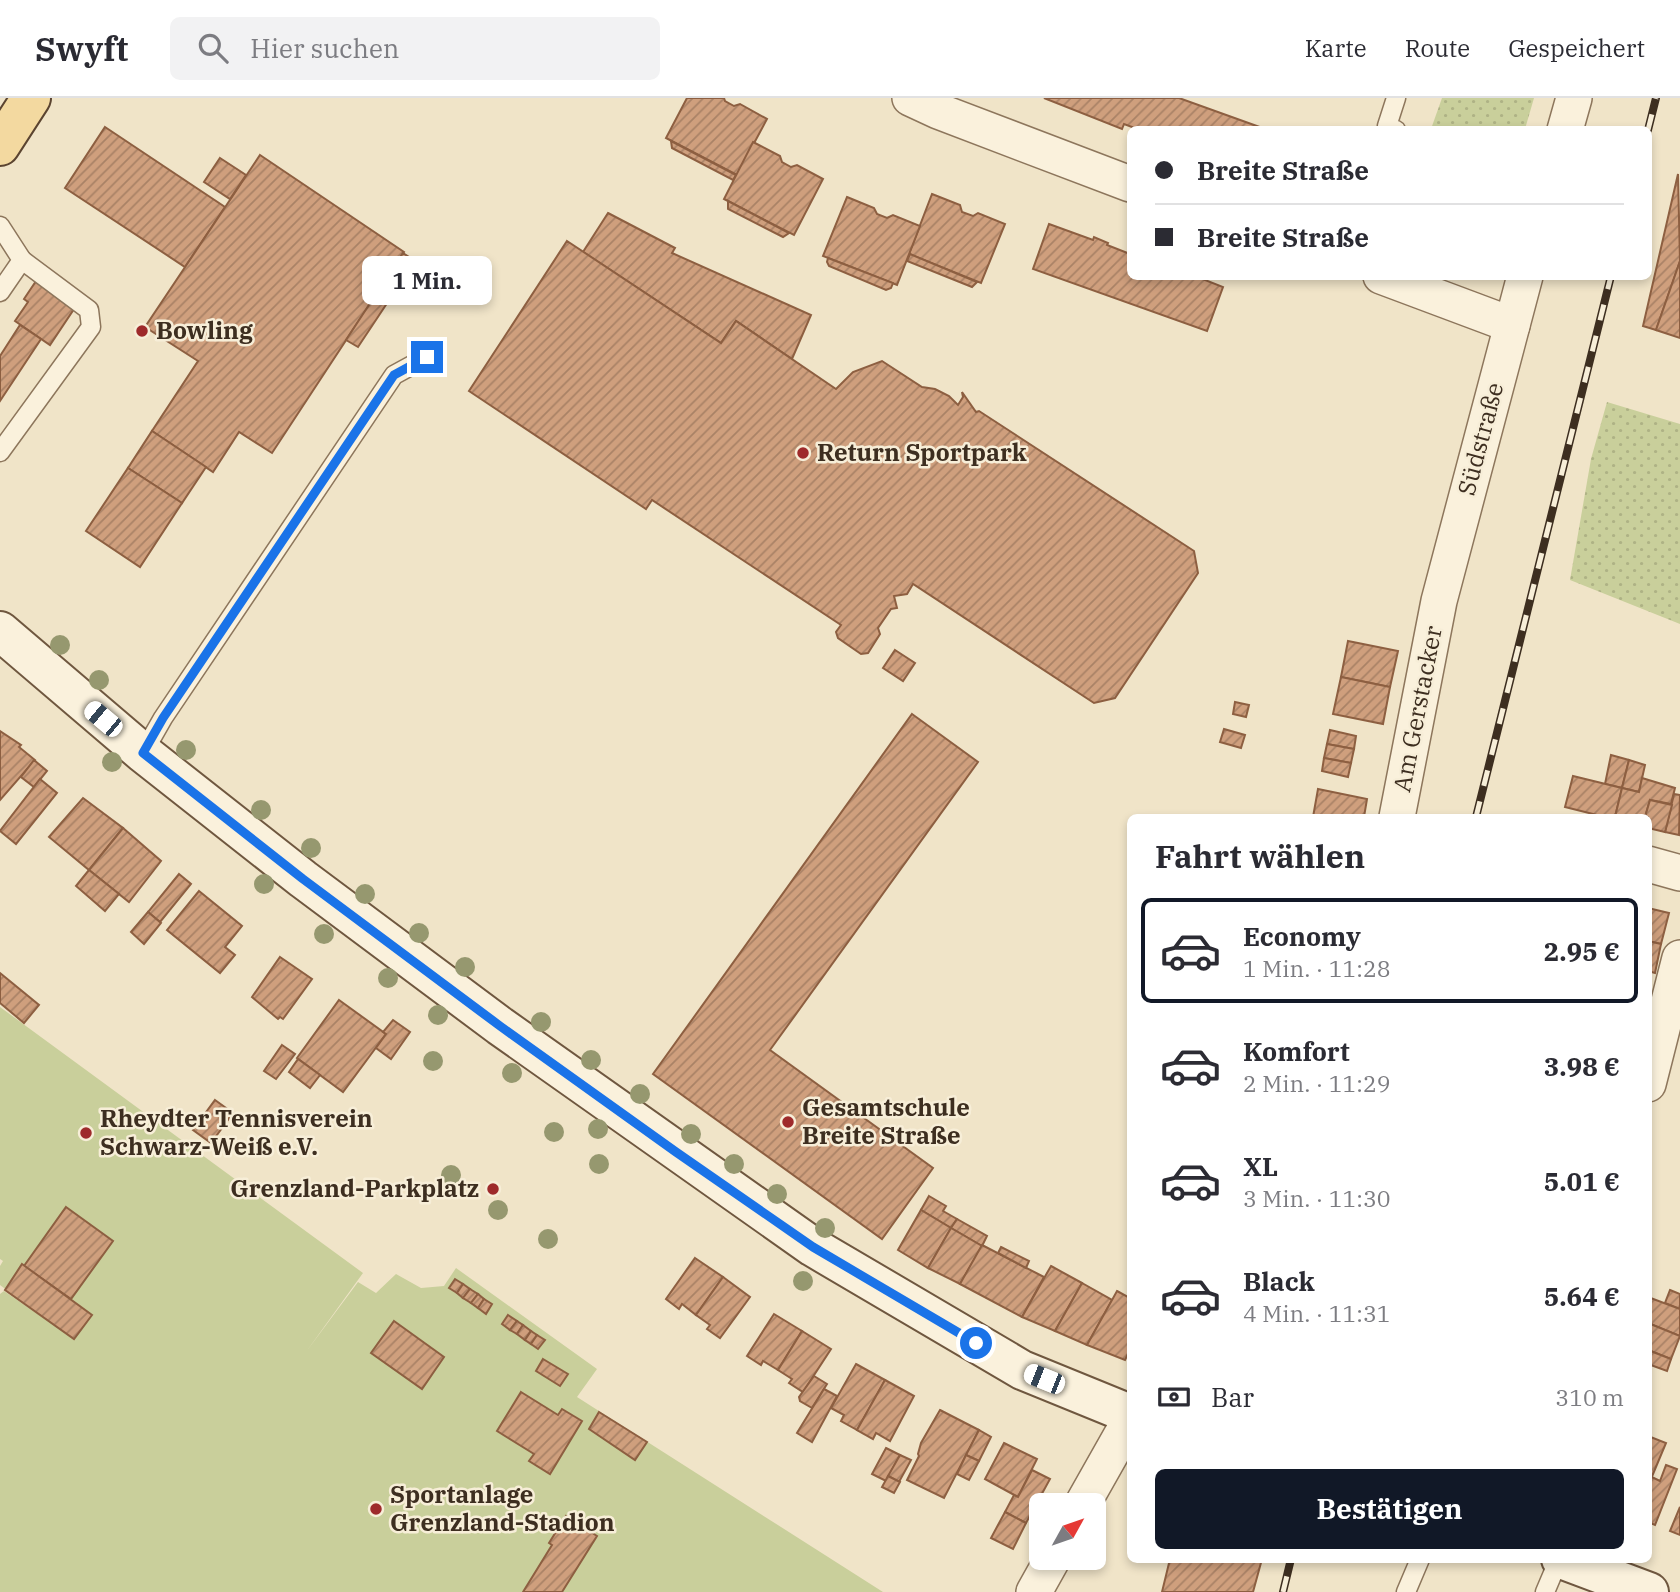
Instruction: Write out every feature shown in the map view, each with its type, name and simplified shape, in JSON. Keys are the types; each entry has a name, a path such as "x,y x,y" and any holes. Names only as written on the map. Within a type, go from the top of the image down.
{"main road":[{"path":"0,146 31,98"},
{"path":"0,631 143,753 303,879 500,1026 813,1247 1022,1370 1127,1413"},
{"path":"1570,1563 1642,1591"}],"street":[{"path":"910,98 1127,183"},
{"path":"1566,126 1574,98"},
{"path":"1392,280 1511,325"},
{"name":"Südstraße","path":"1439,601 1524,280"},
{"name":"Am Gerstacker","path":"1398,814 1439,601"},
{"path":"1652,865 1680,873"},
{"path":"1661,1073 1680,958"},
{"path":"1089,1493 1127,1425"},
{"path":"1034,1592 1046,1570"}],"lane":[{"path":"1387,126 1396,98"},
{"path":"0,226 22,260 89,310 91,327 0,452"},
{"path":"0,292 22,260"},
{"path":"143,753 163,718 394,375 427,357"},
{"path":"1406,1592 1418,1563"},
{"path":"1545,1592 1558,1563"}],"green space":[{"path":"1442,98 1534,98 1526,126 1432,126"},
{"path":"1607,402 1680,424 1680,624 1570,580 1591,459"},
{"name":"Sportanlage Grenzland-Stadion","path":"0,1007 363,1273 306,1352 358,1282 376,1293 396,1274 421,1288 444,1286 456,1268 597,1369 577,1397 883,1592 0,1592 0,1294 4,1291 48,1321 0,1285 0,1266 3,1261 0,1259"}],"building":[{"path":"687,98 724,98 734,106 740,104 767,119 737,175 666,138"},
{"path":"1044,98 1179,98 1257,126 1124,124 1122,129"},
{"path":"105,127 225,207 185,267 65,188"},
{"path":"671,141 736,175 733,180 672,148"},
{"path":"753,142 780,156 782,162 791,167 797,165 823,179 794,235 724,199"},
{"path":"260,155 404,252 272,453 239,432 213,472 152,431 198,361 145,327"},
{"path":"220,158 246,175 230,199 204,182"},
{"path":"1678,174 1680,261 1656,330 1643,326"},
{"path":"932,194 960,205 962,212 973,216 978,213 1005,224 981,283 909,254"},
{"path":"847,197 874,208 877,214 887,218 893,215 920,226 897,285 823,256"},
{"path":"728,201 789,233 783,237 728,209"},
{"path":"608,213 675,248 672,253 811,315 792,359 736,321 721,343 583,252"},
{"path":"1049,224 1093,240 1094,237 1127,253 1127,280 1205,280 1223,287 1207,331 1033,269"},
{"name":"Return Sportpark","path":"567,241 721,343 736,321 836,389 853,372 882,361 922,387 935,389 949,396 958,405 963,397 962,392 976,412 979,411 1194,551 1198,573 1115,698 1094,703 913,584 907,594 894,596 897,608 891,609 878,628 880,634 868,653 861,654 838,638 836,632 841,625 652,500 646,509 469,391"},
{"path":"403,253 415,261 358,347 346,340"},
{"path":"910,254 977,282 972,287 907,261"},
{"path":"828,258 893,283 891,288 886,290 829,266"},
{"path":"1680,261 1680,338 1656,330"},
{"path":"38,278 78,303 50,345 15,321 28,302 24,299"},
{"path":"20,325 41,339 0,401 0,356"},
{"path":"152,431 206,467 182,503 128,468"},
{"path":"128,468 182,503 140,567 86,531"},
{"path":"1348,641 1398,651 1390,687 1341,677"},
{"path":"895,650 915,663 903,681 883,668"},
{"path":"1341,677 1390,687 1383,724 1333,714"},
{"path":"1235,702 1249,705 1246,717 1233,714"},
{"path":"912,714 978,762 770,1050 933,1168 882,1239 653,1074"},
{"path":"1224,729 1245,735 1241,748 1220,742"},
{"path":"1330,730 1356,736 1354,749 1327,744"},
{"path":"0,731 21,745 19,747 35,760 0,800"},
{"path":"1327,744 1354,749 1351,763 1324,758"},
{"path":"1611,755 1629,760 1622,788 1605,784"},
{"path":"1324,758 1351,763 1348,777 1322,771"},
{"path":"34,760 47,771 34,787 21,777"},
{"path":"1629,760 1645,765 1639,792 1622,788"},
{"path":"1573,776 1622,788 1616,814 1593,814 1565,807"},
{"path":"1642,778 1675,788 1671,804 1650,800 1646,814 1616,814 1622,788 1639,792"},
{"path":"40,779 57,793 16,844 0,831"},
{"path":"1318,789 1367,799 1364,814 1314,814"},
{"path":"1674,794 1680,795 1679,835 1665,832"},
{"path":"83,798 123,828 89,870 49,837"},
{"path":"1650,800 1672,805 1665,832 1652,829 1652,814 1646,814"},
{"path":"123,828 161,861 129,902 89,870"},
{"path":"89,870 119,894 105,911 76,886"},
{"path":"179,874 191,884 160,922 148,912"},
{"path":"199,891 242,926 225,947 235,955 220,973 167,930"},
{"path":"1652,909 1669,913 1661,944 1652,942"},
{"path":"148,912 161,923 144,944 131,932"},
{"path":"1652,942 1661,944 1655,973 1652,972"},
{"path":"280,957 312,979 283,1019 278,1019 252,997"},
{"path":"0,973 39,1005 24,1023 0,1003"},
{"path":"339,1000 386,1034 343,1092 297,1058"},
{"path":"393,1020 410,1032 391,1059 376,1048 386,1034 383,1032"},
{"path":"282,1045 295,1054 276,1079 264,1071"},
{"path":"298,1059 320,1075 310,1088 289,1072"},
{"path":"215,1100 233,1113 211,1143 193,1130"},
{"path":"929,1196 946,1206 943,1211 957,1219 951,1228 921,1210"},
{"path":"66,1207 113,1241 71,1299 24,1266"},
{"path":"921,1210 951,1228 928,1268 898,1250"},
{"path":"957,1219 987,1236 982,1246 951,1228"},
{"path":"951,1228 982,1246 960,1284 928,1268"},
{"path":"982,1245 1044,1277 1022,1317 960,1284"},
{"path":"1001,1247 1029,1261 1026,1268 998,1253"},
{"path":"695,1258 723,1277 696,1315 682,1304 679,1309 666,1299"},
{"path":"22,1264 92,1315 74,1339 5,1290"},
{"path":"1051,1266 1082,1283 1055,1331 1022,1317"},
{"path":"723,1277 750,1297 720,1338 707,1329 710,1325 696,1315"},
{"path":"455,1279 463,1284 457,1293 449,1288"},
{"path":"1082,1283 1112,1300 1087,1345 1055,1331"},
{"path":"463,1284 470,1289 463,1298 457,1293"},
{"path":"470,1289 478,1294 471,1303 463,1298"},
{"path":"1670,1290 1680,1294 1680,1309 1665,1303"},
{"path":"1117,1291 1127,1296 1125,1360 1087,1345"},
{"path":"478,1294 484,1299 478,1308 471,1303"},
{"path":"1652,1298 1680,1309 1680,1336 1652,1325"},
{"path":"484,1299 492,1304 486,1314 478,1308"},
{"path":"774,1314 802,1331 778,1370 763,1361 761,1365 747,1356"},
{"path":"508,1315 517,1321 510,1330 502,1324"},
{"path":"394,1321 444,1357 422,1389 371,1353"},
{"path":"517,1321 523,1325 517,1334 510,1330"},
{"path":"523,1325 531,1331 525,1340 517,1334"},
{"path":"1652,1325 1680,1336 1671,1359 1652,1352"},
{"path":"531,1331 537,1335 531,1344 525,1340"},
{"path":"802,1331 831,1349 803,1392 789,1383 792,1379 778,1370"},
{"path":"537,1335 545,1340 538,1349 531,1344"},
{"path":"1652,1352 1671,1359 1667,1371 1652,1365"},
{"path":"543,1359 568,1374 560,1386 536,1371"},
{"path":"856,1364 885,1380 857,1430 841,1421 844,1415 831,1408"},
{"path":"814,1376 827,1384 812,1408 800,1401 799,1397"},
{"path":"885,1380 914,1396 890,1441 876,1433 873,1439 857,1430"},
{"path":"824,1389 837,1396 812,1442 797,1433"},
{"path":"521,1392 558,1415 562,1409 582,1421 550,1474 529,1461 534,1454 497,1431"},
{"path":"940,1410 979,1430 944,1498 907,1480 919,1456 921,1443"},
{"path":"599,1412 647,1442 635,1460 589,1429"},
{"path":"979,1430 991,1437 979,1461 966,1455"},
{"path":"1652,1438 1666,1443 1652,1476"},
{"path":"1004,1443 1037,1459 1018,1497 985,1479"},
{"path":"886,1448 900,1455 886,1481 872,1474"},
{"path":"900,1455 911,1460 899,1482 888,1476"},
{"path":"966,1455 979,1461 969,1480 957,1474"},
{"path":"1666,1465 1677,1469 1655,1525 1652,1524 1652,1477 1660,1481"},
{"path":"1032,1470 1050,1479 1042,1493 1029,1493 1029,1518 1026,1523 1005,1512 1014,1495 1018,1497"},
{"path":"888,1476 900,1482 894,1493 882,1487"},
{"path":"1680,1507 1680,1535 1670,1531"},
{"path":"1005,1512 1026,1523 1013,1549 991,1538"},
{"path":"566,1516 597,1536 562,1592 523,1592 552,1545 549,1543"},
{"path":"1169,1563 1261,1563 1253,1592 1162,1592"}],"railway":[{"path":"1649,126 1656,98"},
{"path":"1477,814 1610,280"},
{"path":"1283,1592 1290,1563"}],"place":[{"name":"Bowling","path":"142,331"},
{"name":"Return Sportpark","path":"803,453"},
{"name":"Gesamtschule Breite Straße","path":"788,1122"},
{"name":"Rheydter Tennisverein Schwarz-Weiß e.V.","path":"86,1133"},
{"name":"Grenzland-Parkplatz","path":"493,1189"},
{"name":"Sportanlage Grenzland-Stadion","path":"376,1509"}],"route":[{"path":"427,357 394,375 163,718 143,753 303,879 500,1026 676,1152 813,1247 976,1343"}]}
